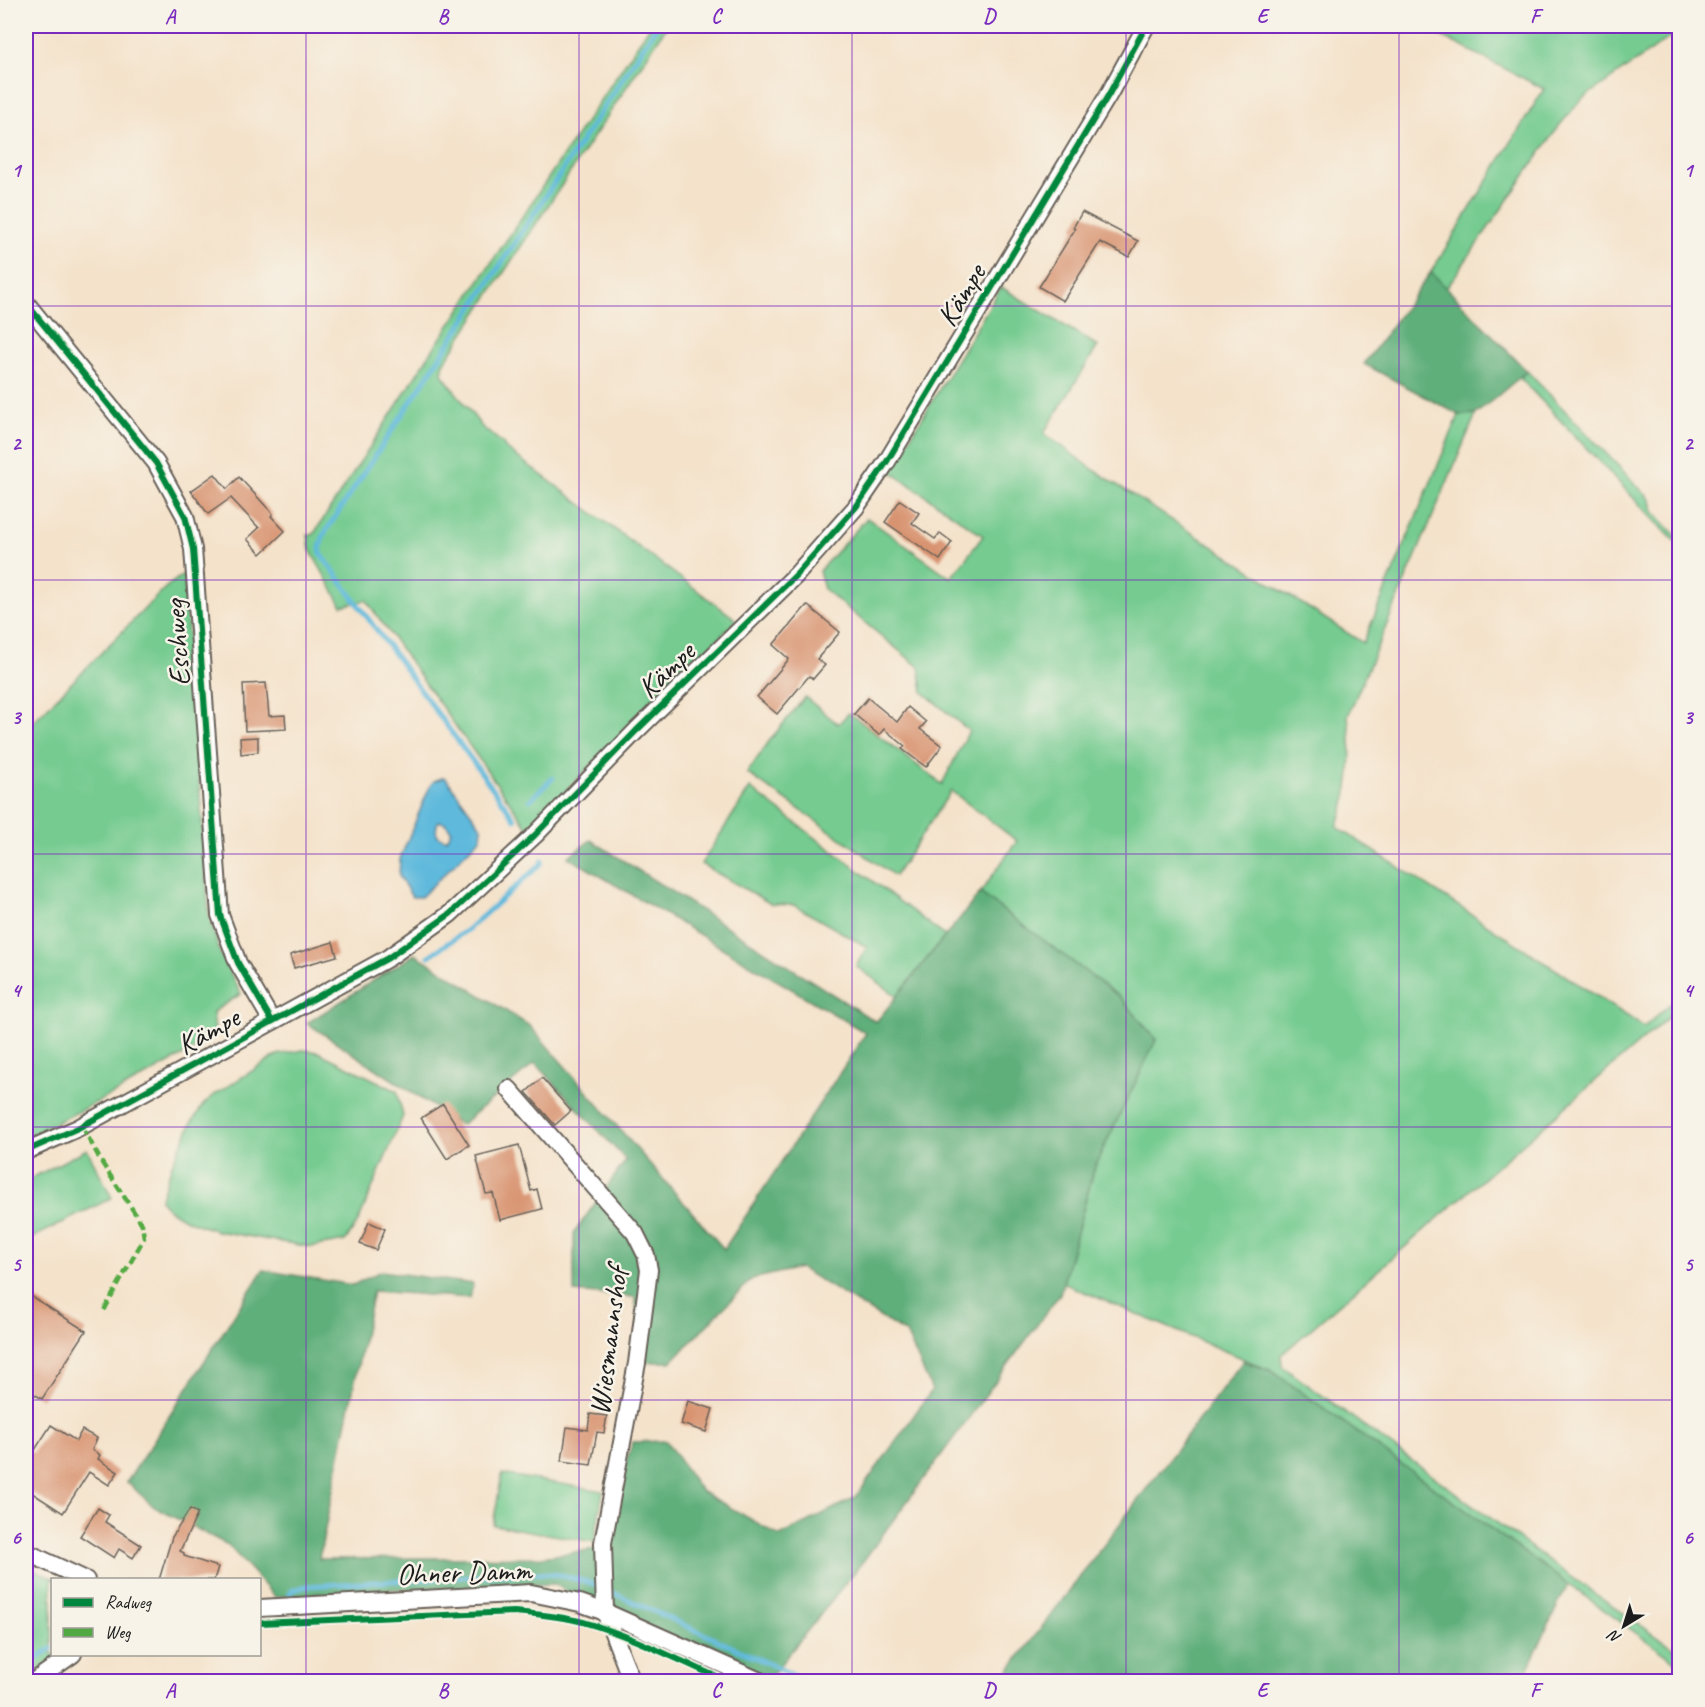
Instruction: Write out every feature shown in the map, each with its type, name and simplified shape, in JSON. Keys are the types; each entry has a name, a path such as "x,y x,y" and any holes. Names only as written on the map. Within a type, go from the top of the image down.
{"street":[{"name":"Kämpe","path":"26,1151 78,1128 388,958 450,914 535,835 636,731 796,575 856,507 886,463 1103,104 1146,26"},
{"name":"Eschweg","path":"26,303 156,464 185,516 193,549 220,915 238,963 272,1021"},
{"name":"Wiesmannshof","path":"509,1089 635,1233 646,1255 649,1270 637,1363 603,1543 605,1612 632,1682"},
{"path":"26,1552 82,1578"},
{"name":"Ohner Damm","path":"261,1608 531,1593 580,1603 605,1612 762,1682"},
{"path":"33,1682 70,1656"}],"green space":[{"path":"650,26 667,26 444,363 442,374 482,427 505,445 504,447 737,620 528,828 366,600 342,606 310,550 308,535 313,535 430,354"},
{"path":"1422,26 1679,26 1679,31 1582,99 1559,126 1446,289 1431,272 1544,89"},
{"path":"1431,272 1527,371 1476,414 1459,415 1364,364"},
{"path":"1001,287 1098,346 1044,433 1094,470 1363,643 1459,415 1476,414 1348,716 1350,772 1346,799 1337,827 1644,1027 1679,996 1679,1008 1281,1355 1282,1366 1566,1573 1679,1652 1679,1664 1272,1371 1063,1283 1095,1166 1156,1039 1121,998 980,893 1017,841 951,791 895,876 747,773 805,697 838,724 849,713 942,784 969,731 923,692 919,667 824,589 819,571 867,518 951,578 983,536 890,471"},
{"path":"1527,371 1651,500 1653,511 1679,539 1679,546 1520,378"},
{"path":"184,574 209,916 220,953 241,994 213,1012 215,1032 198,1047 117,1092 26,1138 26,729 166,587"},
{"path":"750,788 945,936 897,996 856,966 867,947 794,905 771,904 701,864"},
{"path":"591,840 876,1022 980,893 1121,998 1156,1040 1095,1166 1060,1294 861,1564 768,1680 580,1601 555,1584 382,1590 275,1597 261,1582 261,1578 258,1578 228,1545 154,1507 127,1482 263,1270 353,1285 381,1271 473,1284 470,1298 373,1291 319,1559 542,1557 595,1549 633,1442 666,1441 701,1491 780,1536 856,1497 932,1390 906,1333 800,1268 752,1279 671,1362 644,1362 635,1297 574,1292 574,1233 626,1160 535,1063 461,1125 307,1023 415,954 530,1026 724,1249 866,1033 568,857"},
{"path":"303,1050 318,1052 397,1091 403,1116 357,1224 345,1241 311,1247 217,1231 186,1220 168,1209 160,1200 173,1162 192,1122 203,1105 214,1095 277,1055"},
{"path":"87,1149 112,1198 26,1241 26,1181"},
{"path":"1243,1361 1272,1371 1568,1584 1522,1681 1001,1681"},
{"path":"502,1474 603,1491 594,1542 493,1525"},
{"path":"26,1566 53,1578 51,1656 60,1656 26,1678"}],"water":[{"path":"445,777 482,828 481,838 421,897 412,897 399,876 400,859 434,781","holes":["438,821 445,823 451,830 446,839 440,837 436,830"]}],"building":[{"path":"1082,212 1138,241 1129,257 1100,242 1063,301 1039,287 1075,229 1073,228"},
{"path":"215,474 227,489 239,477 273,514 271,516 285,531 261,554 247,539 259,528 231,498 208,514 191,491"},
{"path":"900,500 919,513 912,523 935,539 940,533 952,542 940,560 885,522"},
{"path":"807,605 840,632 817,659 825,665 813,679 809,676 777,714 757,697 789,659 773,645"},
{"path":"266,683 269,716 285,715 286,729 245,731 243,684"},
{"path":"868,698 897,722 908,707 926,722 920,729 942,746 926,767 902,749 905,746 884,729 879,735 854,714"},
{"path":"258,737 258,752 241,754 240,738"},
{"path":"333,942 337,956 294,968 290,955"},
{"path":"542,1078 571,1111 555,1125 526,1092"},
{"path":"443,1104 469,1145 447,1159 421,1118"},
{"path":"519,1145 531,1191 537,1189 542,1209 500,1220 493,1193 486,1194 476,1156"},
{"path":"369,1222 385,1229 376,1250 360,1244"},
{"path":"26,1293 86,1331 42,1399 26,1389"},
{"path":"688,1401 713,1409 706,1432 681,1424"},
{"path":"590,1414 607,1416 604,1433 597,1432 591,1465 562,1461 567,1427 588,1430"},
{"path":"51,1425 76,1441 82,1430 97,1438 92,1450 100,1455 98,1459 118,1472 109,1485 89,1472 63,1513 26,1489 26,1448 33,1453"},
{"path":"98,1508 109,1515 105,1522 141,1545 133,1558 119,1549 114,1558 80,1536"},
{"path":"190,1509 198,1513 180,1551 184,1553 184,1556 218,1567 215,1578 160,1578 172,1537"}],"waterway":[{"path":"515,819 321,554 320,547 324,534 657,26"},
{"path":"530,800 553,778"},
{"path":"429,956 467,930 542,861"},
{"path":"290,1594 293,1590 307,1586 533,1573 560,1575 594,1584 809,1682"},
{"path":"26,1666 51,1649"}],"marked path":[{"path":"82,1126 102,1163 142,1224 144,1238 102,1314"}],"cycle path":[{"path":"26,1151 78,1128 388,958 450,914 535,835 636,731 796,575 856,507 886,463 1109,94 1146,26"},
{"path":"26,303 156,463 185,516 193,549 220,915 238,963 272,1021"},
{"path":"261,1623 514,1612 566,1618 620,1634 728,1682"}]}
